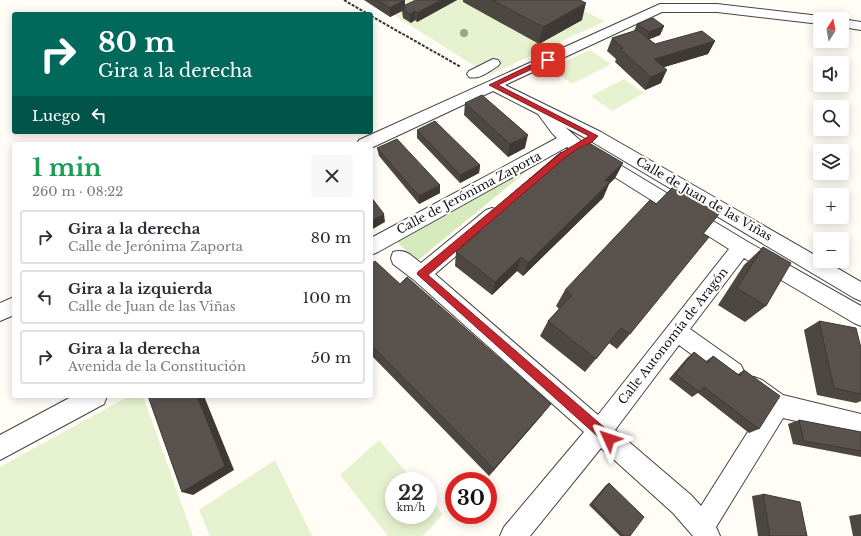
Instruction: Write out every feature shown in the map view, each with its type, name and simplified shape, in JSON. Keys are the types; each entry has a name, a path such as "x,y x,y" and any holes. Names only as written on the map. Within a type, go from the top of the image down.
{"street":[{"path":"369,142 660,8 717,8 813,19"},
{"path":"849,24 861,26"},
{"path":"474,74 493,63"},
{"name":"Calle de Juan de las Viñas","path":"493,85 544,112 563,119 595,136 861,292"},
{"name":"Calle de Juan de las Viñas","path":"544,112 557,129 572,142 859,318"},
{"name":"Calle de Jerónima Zaporta","path":"373,246 545,152 572,142 589,141 595,136"},
{"name":"Calle de Jerónima Zaporta","path":"546,170 572,142"},
{"path":"421,274 504,205"},
{"name":"Calle Autonomía de Aragón","path":"513,536 600,431 741,247"},
{"path":"400,258 421,274 682,504 705,531 778,405"},
{"path":"0,312 12,307"},
{"path":"676,331 778,405 861,425"},
{"path":"0,448 92,398"}],"path":[{"path":"344,0 365,12"},
{"path":"373,17 474,74"}],"green space":[{"path":"370,0 561,0 605,21 489,75"},
{"path":"590,50 611,64 572,84 551,68"},
{"path":"624,79 644,93 612,111 591,96"},
{"path":"539,161 417,261 396,241"},
{"path":"125,398 144,398 193,536 0,536 0,467"},
{"path":"379,440 406,472 385,472 385,524 434,524 423,536 388,536 340,475"},
{"path":"275,460 312,536 210,536 199,510"},
{"path":"437,507 443,514 437,521"}],"building":[{"path":"377,0 405,0 390,8"},
{"path":"416,0 441,0 417,13 415,11 410,14 402,9 406,8 403,6"},
{"path":"492,0 580,0 586,3 543,27"},
{"path":"653,18 664,26 649,32 637,24"},
{"path":"637,30 655,44 702,31 715,41 654,59 667,70 651,77 620,49 623,48 612,38"},
{"path":"482,95 528,135 510,144 465,103"},
{"path":"435,121 480,165 460,175 417,130"},
{"path":"397,139 440,185 419,196 377,148"},
{"path":"584,140 623,163 605,180 610,182 528,263 521,257 495,282 456,252 480,231 474,226 561,152 567,155"},
{"path":"673,187 719,214 703,234 709,237 630,334 621,328 596,359 548,321 572,295 565,290 650,200 656,204"},
{"path":"373,200 384,214 373,220"},
{"path":"763,247 791,263 766,306 737,288"},
{"path":"375,261 400,284 407,277 551,404 494,469 373,347 373,262"},
{"path":"819,321 856,328 861,348 861,394 834,388"},
{"path":"694,352 708,363 713,356 740,376 744,370 780,396 759,429 704,387 699,392 676,374"},
{"path":"149,398 198,398 225,466 182,492"},
{"path":"799,420 861,432 861,451 804,441"},
{"path":"609,483 644,517 630,536 624,536 592,504"},
{"path":"763,494 800,502 807,536 770,536"}],"route":[{"path":"548,60 493,85 544,112 563,119 595,136 589,141 576,146 564,155 421,274 609,439"}]}
